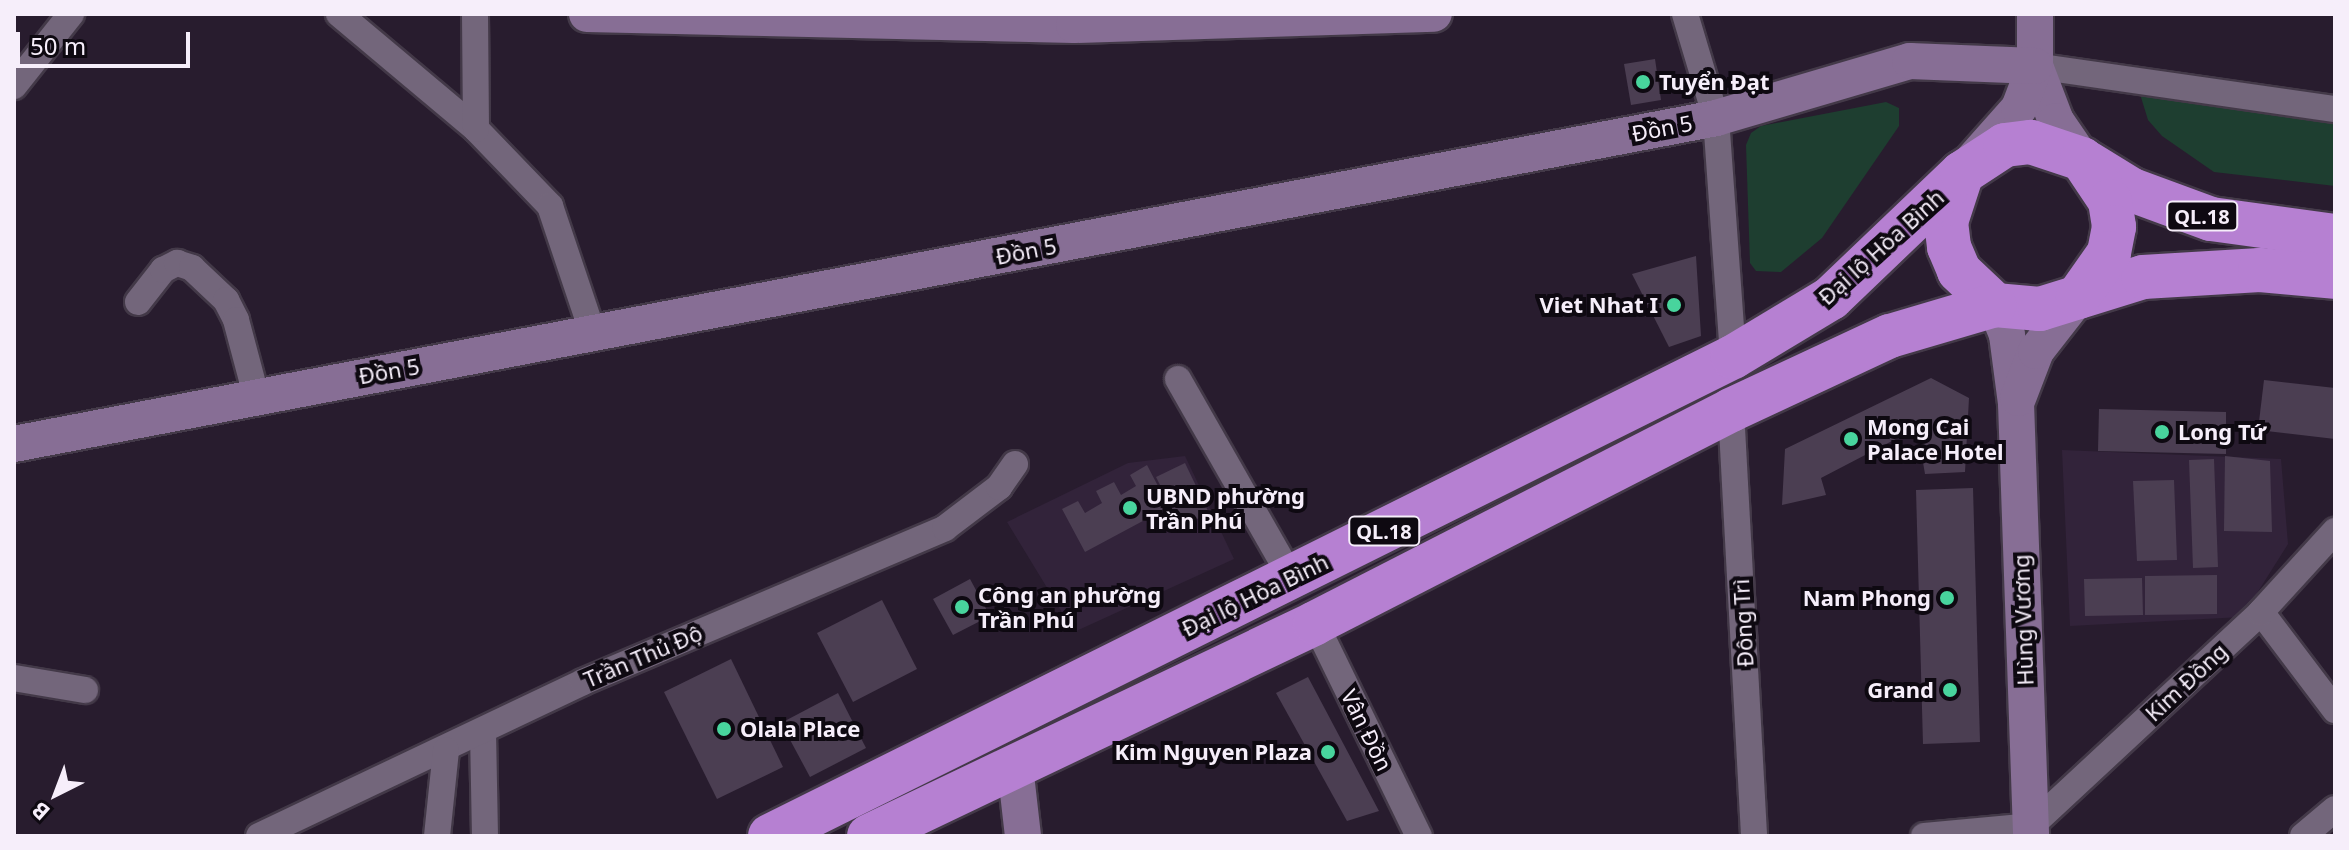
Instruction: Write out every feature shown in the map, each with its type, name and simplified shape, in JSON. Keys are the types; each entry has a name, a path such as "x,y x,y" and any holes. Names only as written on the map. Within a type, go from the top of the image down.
{"highway":[{"path":"2078,297 2109,253 2114,227 2110,201 2082,159 2031,142 2005,145 1962,173 1946,222 1949,247 1959,271 1995,305 2040,309 2143,277 2260,270 2335,277"},
{"name":"QL.18","path":"2082,159 2132,190 2211,219 2335,236"},
{"name":"Đại lộ Hòa Bình","path":"770,836 1733,357 1831,298 1962,173"},
{"name":"QL.18","path":"869,836 1315,623 1731,410 1890,336 1995,305"},
{"path":"1731,410 1733,357"},
{"path":"1291,577 1315,623"},
{"path":"1005,719 1020,763"}],"street":[{"path":"14,86 71,14"},
{"path":"339,14 476,129 550,206 593,334"},
{"path":"475,14 476,129"},
{"path":"587,14 1074,25 1434,14"},
{"path":"1685,14 1716,118 1733,357"},
{"path":"1962,173 2019,108 2035,66 2035,14"},
{"name":"Đồn 5","path":"14,444 256,395 593,334 1716,118 1910,61 2035,66"},
{"path":"2035,66 2335,109"},
{"path":"2035,66 2056,121 2082,159"},
{"path":"138,302 163,270 177,263 192,268 231,310 256,395"},
{"path":"2016,403 2036,351 2078,297"},
{"name":"Hùng Vương","path":"1995,305 2007,335 2016,403 2035,833"},
{"path":"1178,379 1291,577"},
{"name":"Đông Trì","path":"1731,410 1754,836"},
{"name":"Trần Thủ Độ","path":"259,836 446,750 583,682 945,528 999,487 1015,464"},
{"name":"Kim Đồng","path":"2035,833 2261,612 2335,531"},
{"path":"2261,612 2335,710"},
{"name":"Vân Đồn","path":"1315,623 1419,836"},
{"path":"14,678 85,690"},
{"path":"483,732 485,836"},
{"path":"437,836 446,750"},
{"path":"1020,763 1023,836"},
{"path":"2303,836 2335,809"},
{"path":"1924,836 2035,833"}],"shaded area":[{"path":"2062,450 2281,459 2288,544 2242,617 2070,626"},
{"path":"1185,456 1234,559 1074,632 1007,522 1128,463"}],"green space":[{"path":"2140,94 2335,122 2335,186 2214,172 2162,136 2148,120"},
{"path":"1886,102 1899,108 1899,126 1822,238 1781,272 1756,271 1750,263 1746,145 1751,133 1761,126"}],"building":[{"name":"Tuyển Đạt","path":"1655,59 1661,100 1631,105 1624,64"},
{"name":"Viet Nhat I","path":"1696,256 1701,336 1669,347 1632,274"},
{"name":"Mong Cai Palace Hotel","path":"1931,378 1969,398 1965,472 1925,474 1917,428 1821,478 1826,495 1782,505 1785,449"},
{"path":"2264,380 2335,388 2335,439 2258,430"},
{"name":"Long Tứ","path":"2099,409 2226,412 2226,454 2098,451"},
{"path":"2225,456 2270,461 2272,532 2224,531"},
{"path":"2214,459 2218,567 2193,568 2189,460"},
{"path":"1185,463 1209,513 1181,527 1156,477"},
{"name":"UBND phường Trần Phú","path":"1147,465 1169,507 1085,552 1062,509 1078,501 1085,513 1102,503 1096,491 1114,482 1121,495 1136,486 1130,475"},
{"path":"2174,480 2177,560 2137,561 2133,481"},
{"path":"1973,488 1980,742 1923,744 1916,490"},
{"path":"2217,575 2217,614 2145,615 2145,576"},
{"path":"2142,578 2143,615 2085,616 2084,579"},
{"name":"Công an phường Trần Phú","path":"970,579 990,616 953,635 933,599"},
{"path":"882,600 917,669 853,702 817,633"},
{"name":"Olala Place","path":"731,659 783,767 717,799 664,692"},
{"name":"Kim Nguyen Plaza","path":"1308,677 1379,811 1347,821 1276,693"},
{"path":"838,693 866,748 810,777 781,723"}],"place":[{"name":"Tuyển Đạt","path":"1643,82"},
{"name":"Viet Nhat I","path":"1674,305"},
{"name":"Long Tứ","path":"2162,432"},
{"name":"Mong Cai Palace Hotel","path":"1851,439"},
{"name":"UBND phường Trần Phú","path":"1130,508"},
{"name":"Nam Phong","path":"1947,598"},
{"name":"Công an phường Trần Phú","path":"962,607"},
{"name":"Grand","path":"1950,690"},
{"name":"Olala Place","path":"724,729"},
{"name":"Kim Nguyen Plaza","path":"1328,752"}]}
